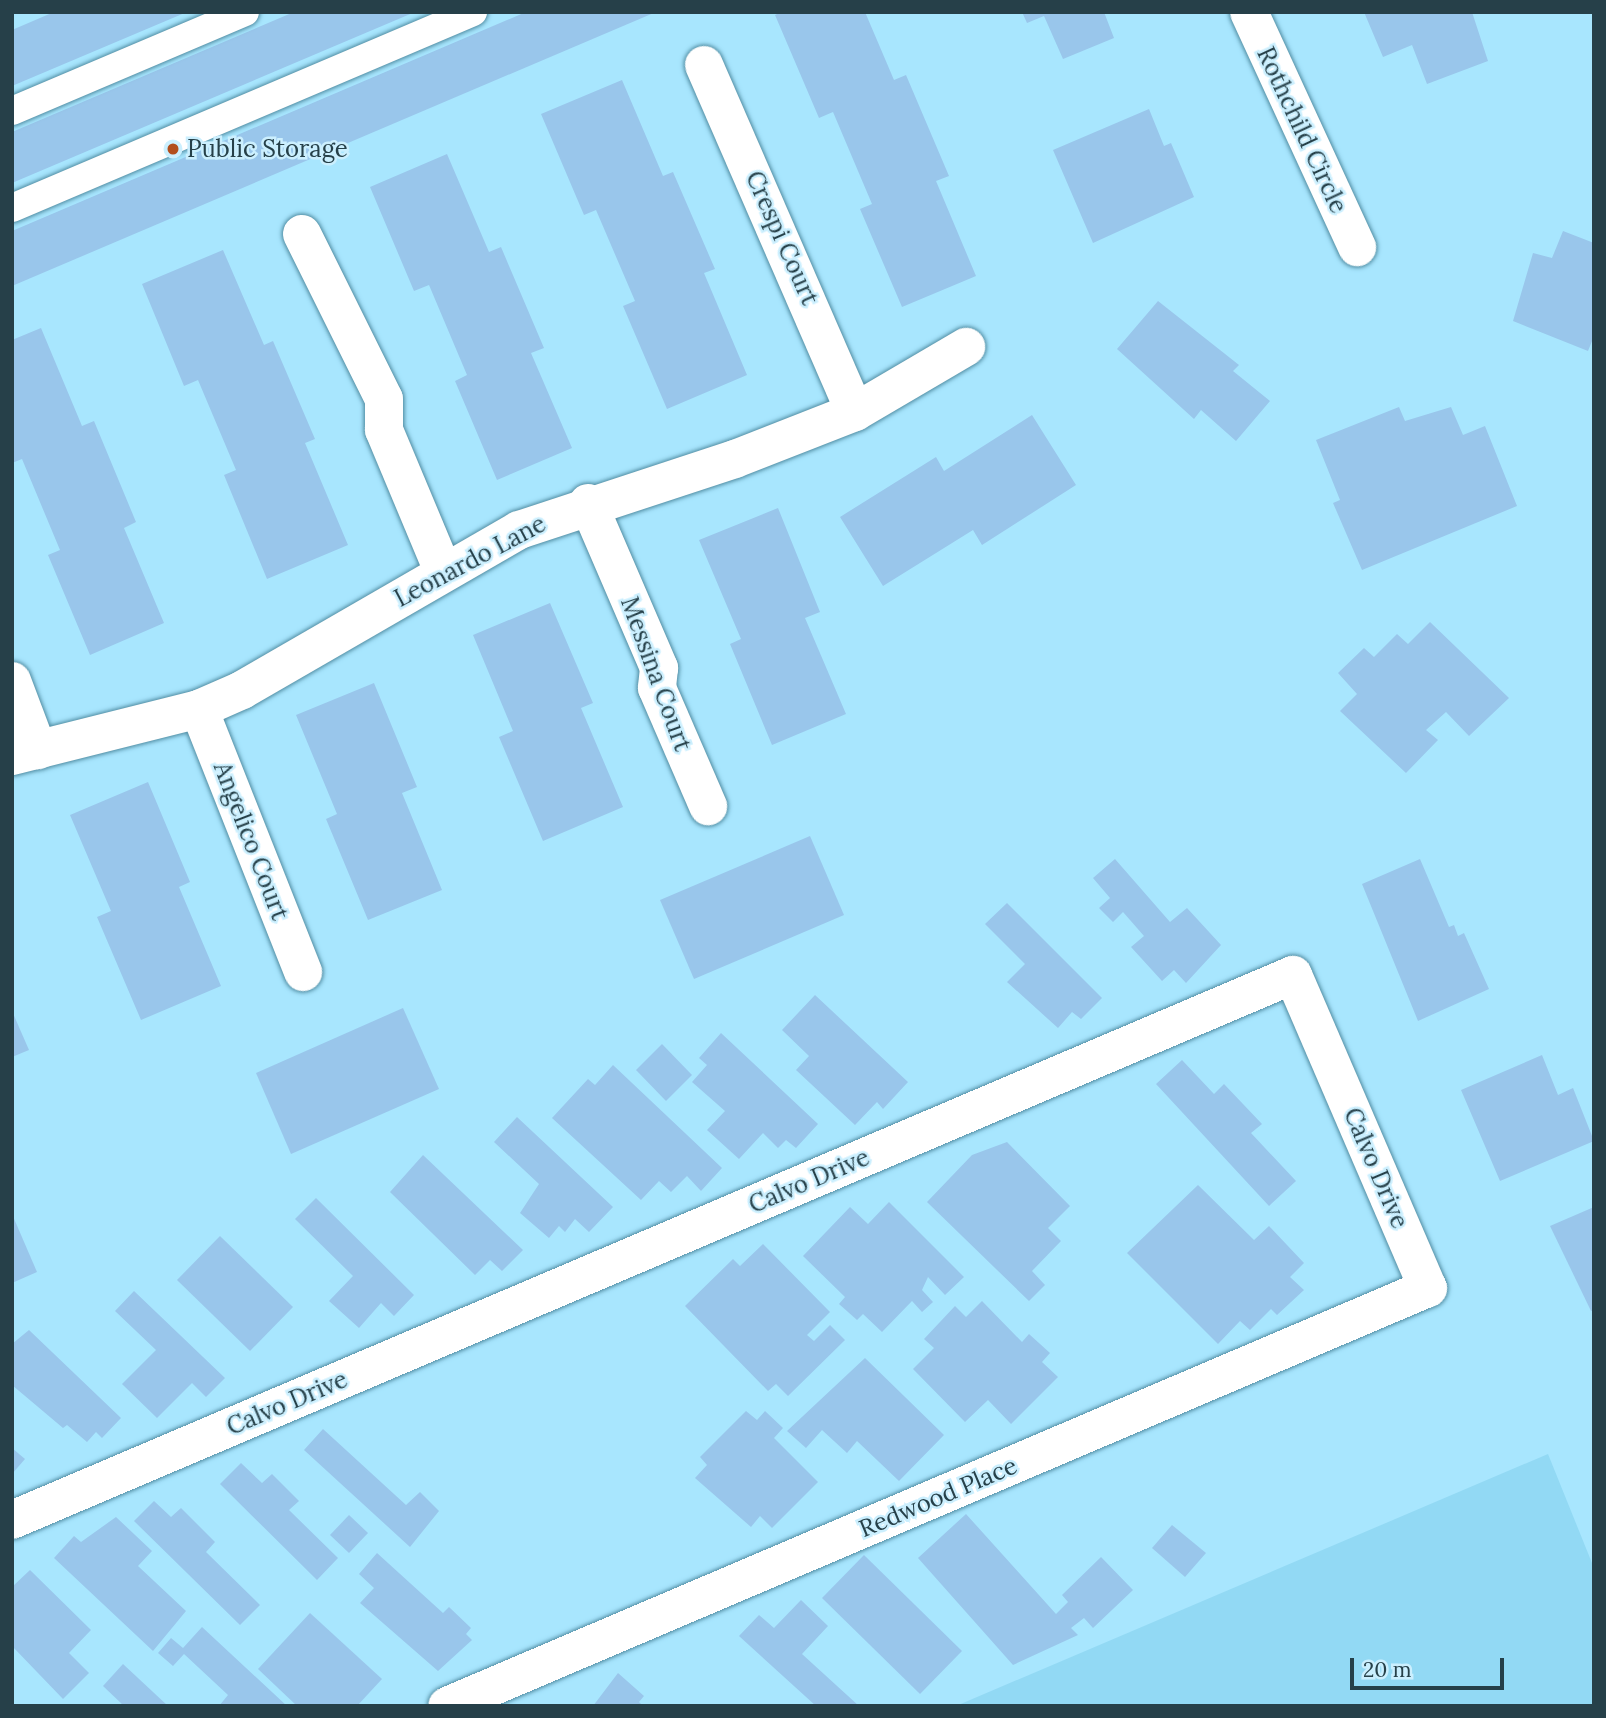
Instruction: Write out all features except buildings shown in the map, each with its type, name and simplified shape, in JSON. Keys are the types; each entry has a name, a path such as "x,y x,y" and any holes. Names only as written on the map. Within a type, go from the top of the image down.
{"street":[{"name":"Rothchild Circle","path":"1248,12 1357,247"},
{"name":"Crespi Court","path":"704,65 855,412"},
{"path":"302,234 384,400 384,430 443,571"},
{"name":"Leonardo Lane","path":"25,753 199,709 242,690 443,571 519,530 588,503 735,459 855,412 966,347"},
{"name":"Messina Court","path":"588,503 659,668 657,688 708,806"},
{"path":"12,681 25,753"},
{"name":"Angelico Court","path":"199,709 303,972"},
{"name":"Calvo Drive","path":"12,1520 1293,975 1428,1287"},
{"name":"Redwood Place","path":"447,1706 1428,1287"}],"lane":[{"path":"12,111 245,12"},
{"path":"12,208 473,12"}],"shaded area":[{"path":"1548,1454 1594,1568 1594,1706 956,1706"}],"place":[{"name":"Public Storage","path":"173,149"}]}
